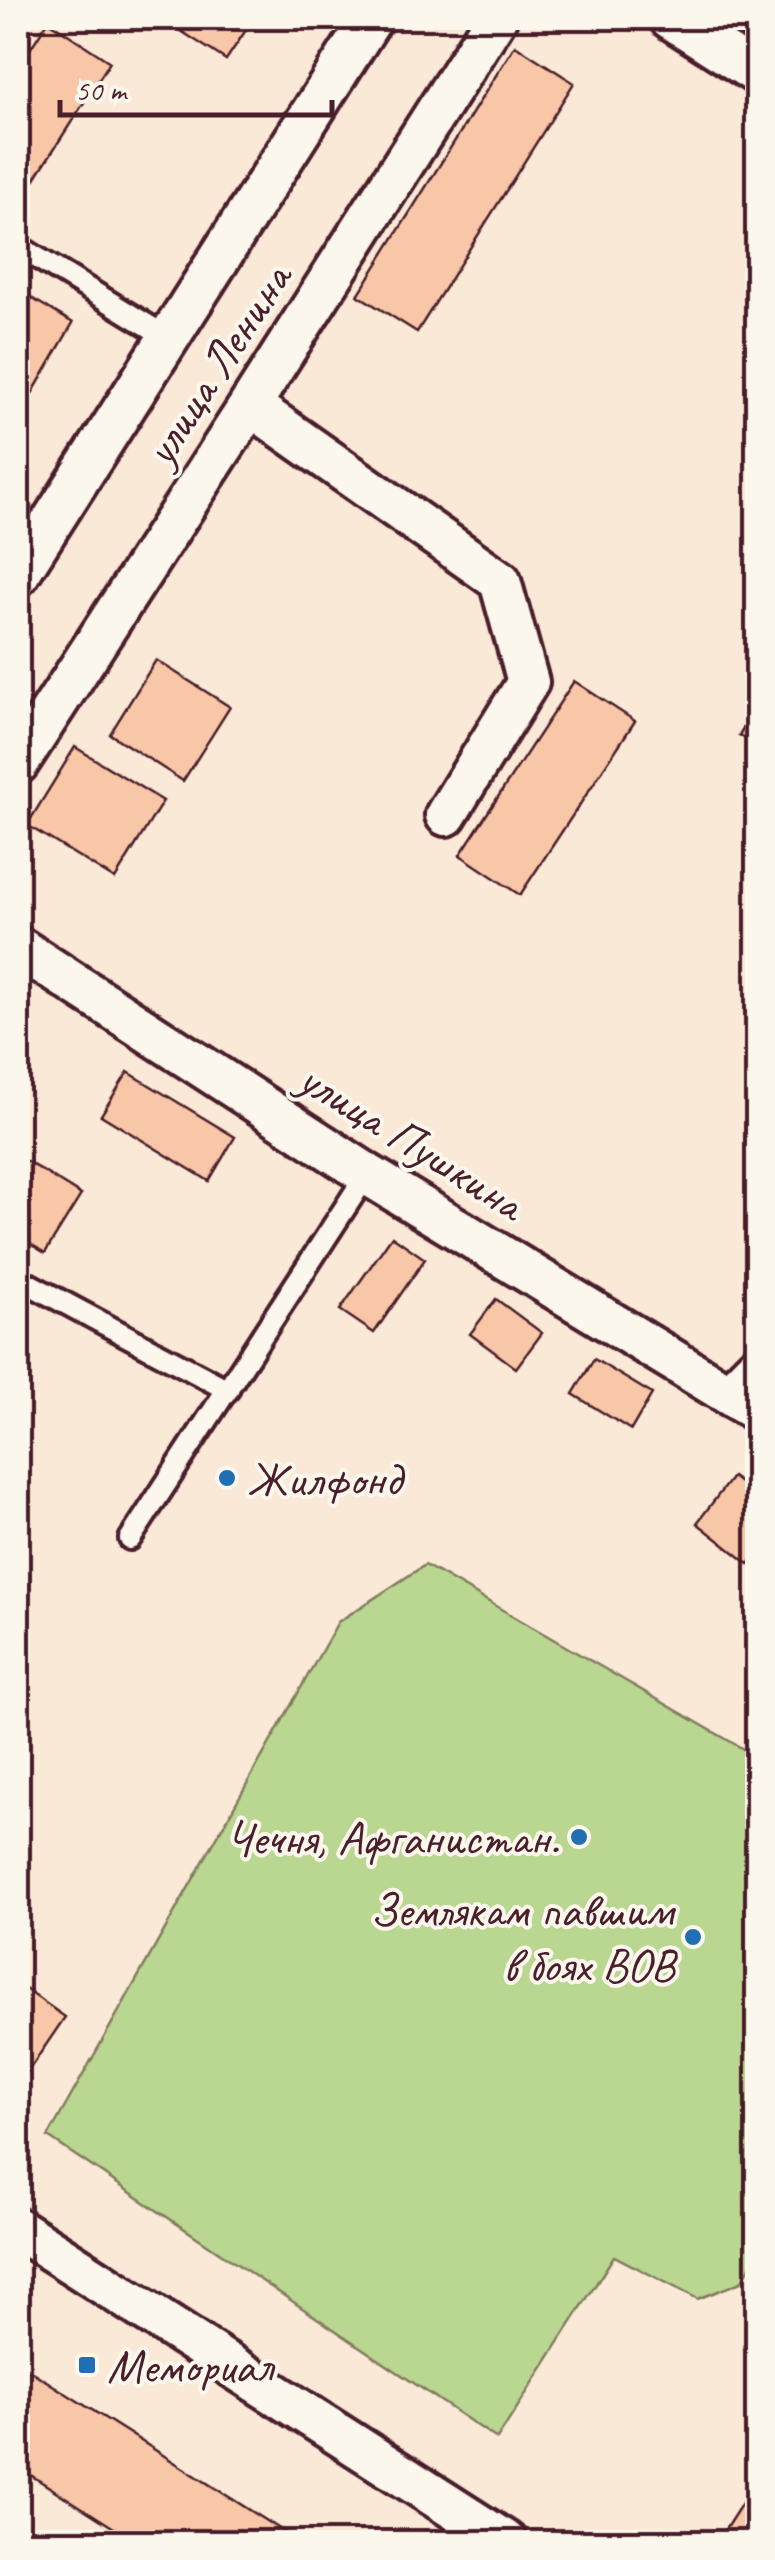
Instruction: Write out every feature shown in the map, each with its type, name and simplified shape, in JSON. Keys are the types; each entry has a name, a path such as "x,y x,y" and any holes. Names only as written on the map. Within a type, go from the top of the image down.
{"street":[{"name":"улица Ленина","path":"18,576 372,18"},
{"name":"улица Ленина","path":"18,762 496,18"},
{"path":"670,18 758,74"},
{"path":"250,404 500,581 528,682 446,816"},
{"name":"улица Пушкина","path":"18,948 368,1174 743,1403"},
{"path":"743,1403 758,1365"},
{"path":"18,2229 506,2542"}],"lane":[{"path":"18,246 170,339"},
{"path":"130,1539 368,1174"},
{"path":"18,1278 228,1390"}],"green space":[{"path":"425,1565 757,1757 757,2255 741,2282 698,2299 614,2256 497,2439 48,2137 338,1622"}],"building":[{"path":"170,18 254,18 226,60 167,22"},
{"path":"48,21 110,62 18,205 18,68"},
{"path":"515,45 574,83 417,332 358,295"},
{"path":"18,290 73,323 18,418"},
{"path":"156,660 230,707 183,781 110,734"},
{"path":"574,681 635,721 520,895 460,855"},
{"path":"758,703 758,746 739,735"},
{"path":"75,747 163,801 115,879 27,825"},
{"path":"128,1072 235,1137 209,1181 101,1115"},
{"path":"18,1156 81,1195 45,1253 18,1236"},
{"path":"392,1236 425,1259 374,1333 340,1310"},
{"path":"496,1299 542,1333 516,1368 470,1334"},
{"path":"594,1359 652,1394 631,1430 573,1394"},
{"path":"732,1477 758,1496 758,1554 749,1564 697,1523"},
{"path":"18,1984 65,2017 18,2086"},
{"path":"18,2363 300,2542 136,2542 18,2467"},
{"path":"758,2478 758,2542 717,2542"}],"place":[{"name":"Жилфонд","path":"227,1478"},
{"name":"Чечня, Афганистан.","path":"579,1837"},
{"name":"Землякам павшим в боях ВОВ","path":"693,1937"},
{"name":"Мемориал","path":"87,2365"}]}
